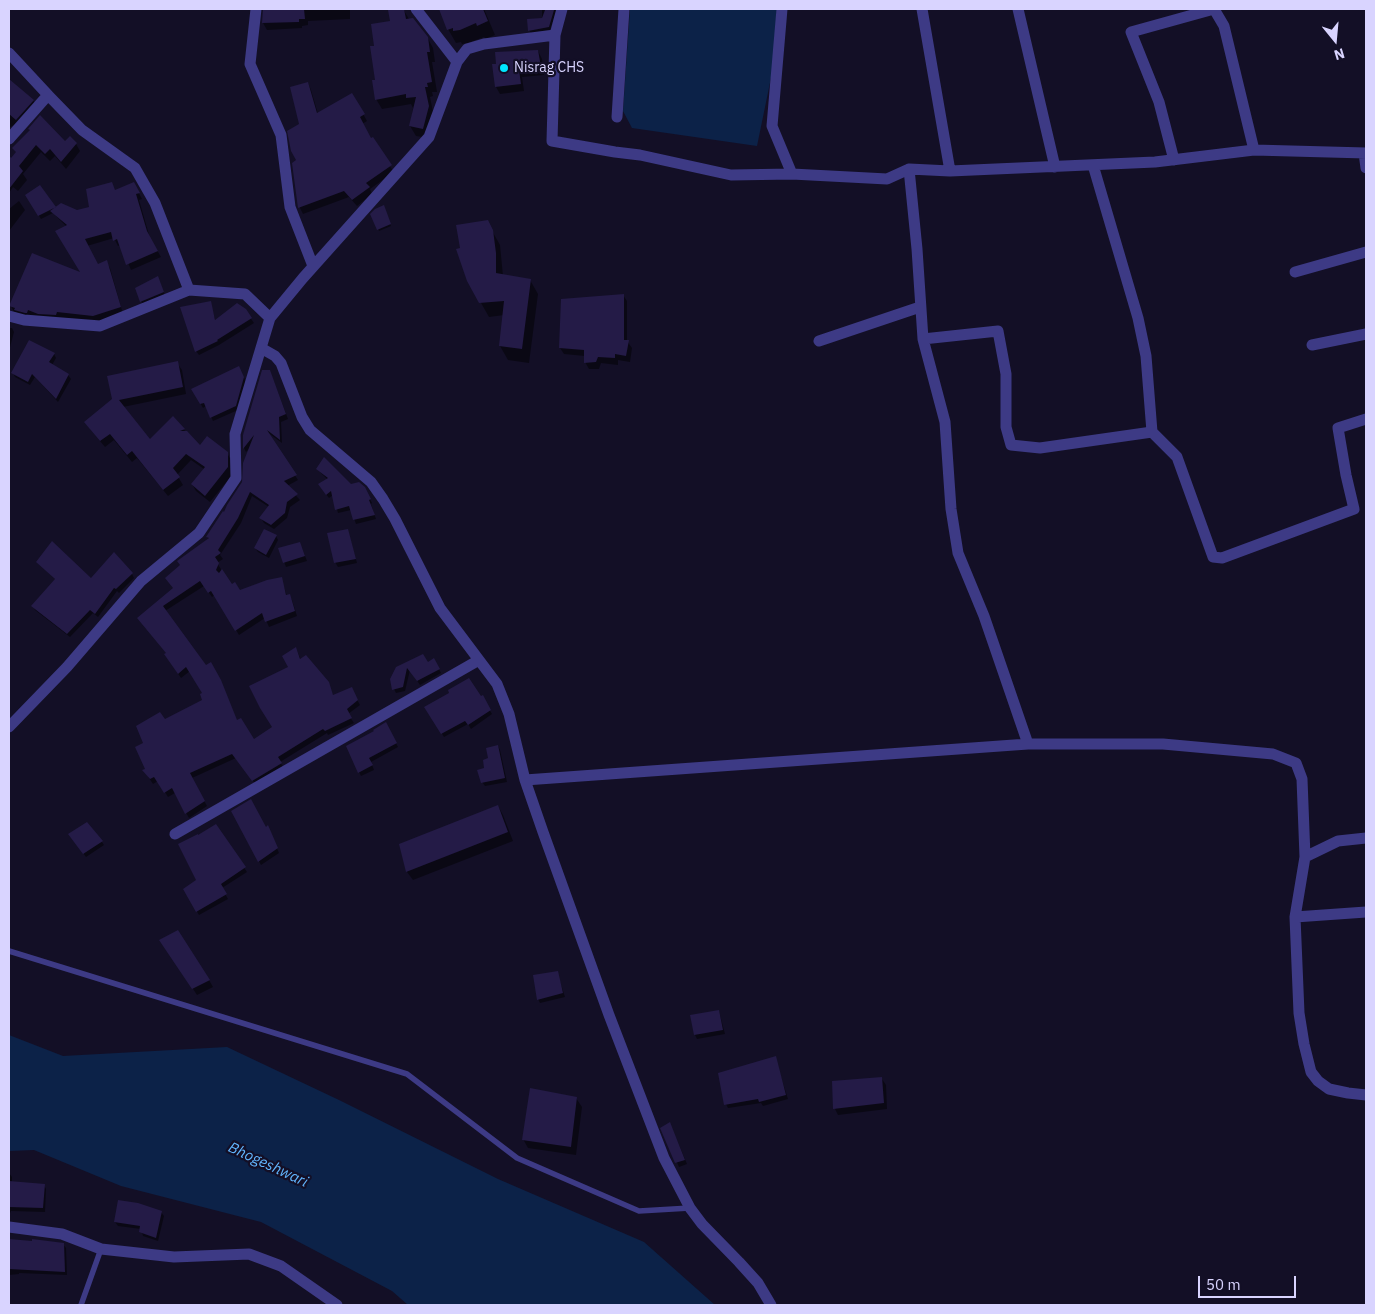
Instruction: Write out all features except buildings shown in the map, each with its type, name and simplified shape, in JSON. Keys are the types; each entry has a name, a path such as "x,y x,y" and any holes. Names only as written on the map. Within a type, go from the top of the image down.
{"street":[{"path":"256,9 250,64 281,135 290,207 313,266"},
{"path":"416,9 457,62"},
{"path":"562,9 555,35 552,141 640,155 731,175 792,174 888,179 909,169 950,171 1093,165 1174,160 1254,150 1365,153 1366,168"},
{"path":"617,117 624,9"},
{"path":"782,9 772,126 792,174"},
{"path":"922,9 950,171"},
{"path":"1018,9 1055,167"},
{"path":"1174,160 1159,102 1131,32 1214,9 1224,26 1254,150"},
{"path":"9,727 67,667 141,581 199,534 236,478 235,434 270,318 313,266 429,136 457,62 468,49 484,44 555,35"},
{"path":"9,52 48,96 82,130 135,168 155,203 189,290"},
{"path":"9,139 48,96"},
{"path":"1093,165 1140,328 1146,356 1152,432 1177,457 1213,557 1222,558 1354,510 1338,428 1366,419"},
{"path":"909,169 923,339 945,422 951,509 958,553 984,616 1028,744"},
{"path":"1295,272 1366,252"},
{"path":"9,316 24,320 100,326 189,290 245,294 270,318"},
{"path":"819,341 920,307"},
{"path":"923,339 998,331 1006,374 1006,427 1011,445 1040,448 1152,432"},
{"path":"1312,345 1366,334"},
{"path":"261,348 275,356 281,363 302,417 310,430 371,482 383,499 440,608 497,684 504,699 525,780 653,1131 677,1185 690,1208 702,1224 758,1283 771,1305"},
{"path":"175,834 479,660"},
{"path":"525,780 1028,744 1163,744 1273,754 1296,763 1302,779 1305,857 1295,917 1299,1013 1311,1072 1318,1081 1329,1089 1366,1095"},
{"path":"1305,857 1338,841 1366,838"},
{"path":"1295,917 1366,912"},
{"path":"9,1227 62,1234 101,1249 174,1257 249,1254 281,1266 337,1305"}],"lane":[{"path":"9,951 407,1074 517,1158 639,1212 690,1208"},
{"path":"81,1305 101,1249"}],"water":[{"path":"630,9 777,9 772,73 757,146 632,128 623,111"},
{"name":"Bhogeshwari","path":"9,1035 63,1056 227,1047 498,1179 644,1242 715,1305 408,1305 392,1291 261,1222 121,1186 34,1150 9,1151"}],"place":[{"name":"Nisrag CHS","path":"504,68"}]}
